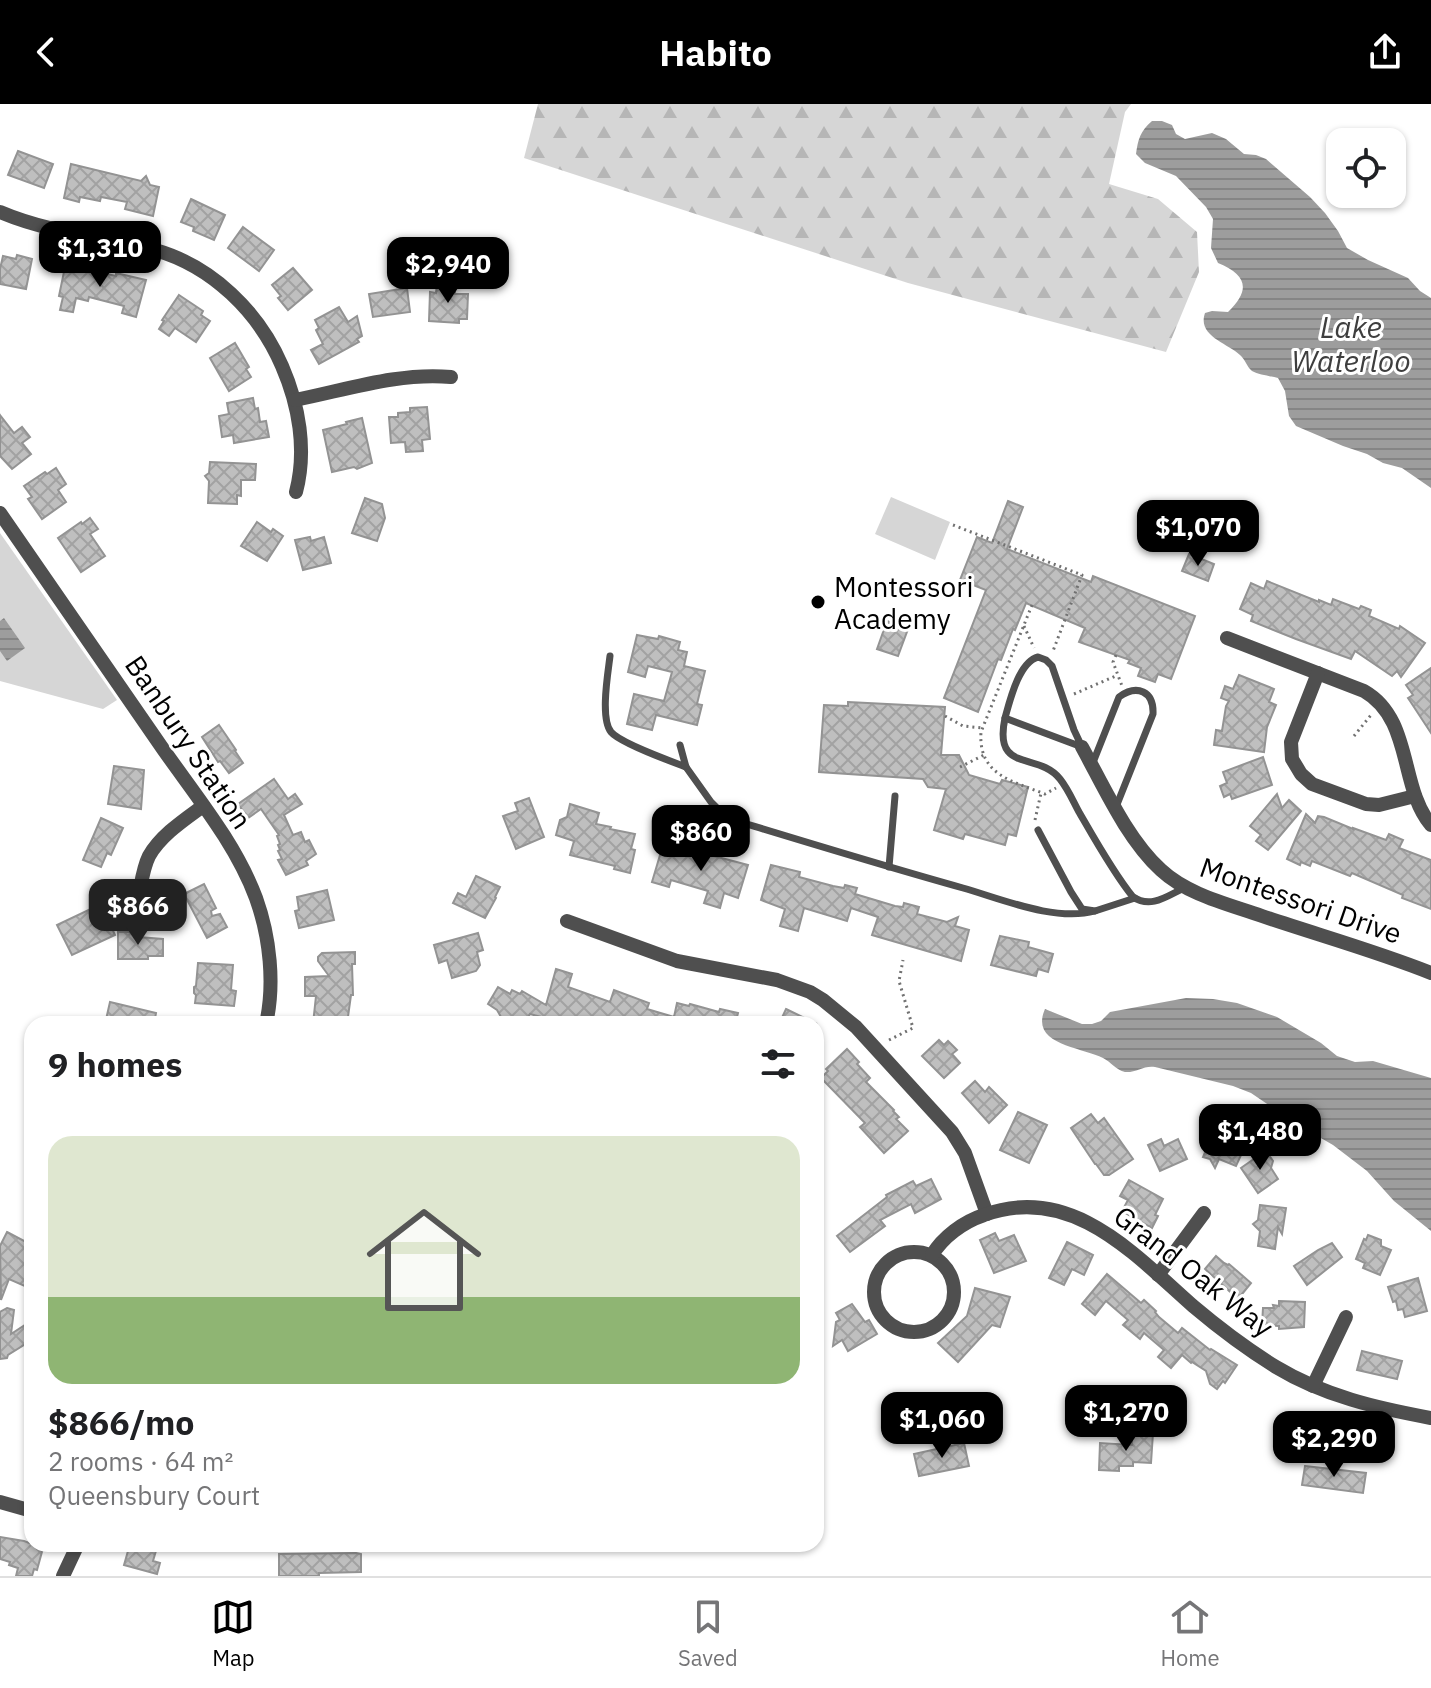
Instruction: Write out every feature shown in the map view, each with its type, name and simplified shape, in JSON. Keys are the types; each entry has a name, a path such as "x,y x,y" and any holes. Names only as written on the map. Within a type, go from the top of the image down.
{"street":[{"path":"0,212 33,224 163,253 199,269 241,304 267,335 295,400 300,441 296,492"},
{"path":"295,400 391,380 451,377"},
{"name":"Banbury Station","path":"0,513 203,806 250,882 267,943 270,976 268,1016"},
{"path":"1227,638 1364,691 1379,703 1396,731 1415,796 1431,825"},
{"path":"1318,673 1291,742 1292,759 1299,772 1312,784 1366,804 1379,805 1415,796"},
{"name":"Montessori Drive","path":"1082,747 1133,836 1154,863 1185,888 1431,973"},
{"path":"140,889 147,862 155,849 177,825 203,806"},
{"path":"567,921 677,961 777,980 810,992 842,1013 956,1137 987,1214"},
{"name":"Grand Oak Way","path":"932,1255 962,1225 1003,1209 1030,1206 1075,1217 1105,1231 1218,1326 1289,1374 1364,1404 1431,1418"},
{"path":"1158,1275 1204,1213"},
{"path":"917,1251 932,1255 945,1265 953,1283 954,1295 949,1312 937,1324 922,1331 909,1332 894,1327 876,1304 874,1289 878,1273 899,1254 917,1251"},
{"path":"1313,1386 1346,1317"},
{"path":"0,1502 24,1509"},
{"path":"63,1576 74,1552"}],"lane":[{"path":"610,656 606,704 610,731 620,739 686,767"},
{"path":"1082,747 1052,666 1039,657 1032,659 1025,665 1008,704 1002,737 1007,749 1059,778 1135,898 1143,903 1153,902 1185,888"},
{"path":"1092,765 1117,701 1125,693 1138,690 1146,694 1152,700 1154,711 1116,807"},
{"path":"1005,718 1082,747"},
{"path":"680,745 686,767 711,802 727,818 1055,913 1077,915 1135,898"},
{"path":"889,867 895,796"},
{"path":"1038,830 1079,906 1086,911 1095,911"}],"path":[{"path":"953,525 1082,575 1049,662"},
{"path":"1024,626 1039,657"},
{"path":"1116,655 1113,662 1125,693"},
{"path":"1063,699 1118,675"},
{"path":"1354,736 1379,703"},
{"path":"945,716 963,726 983,728"},
{"path":"960,767 984,755"},
{"path":"1038,830 1035,821 1041,793"},
{"path":"875,1047 913,1028 899,981 903,960"}],"green space":[{"path":"538,104 1131,104 1125,112 1109,184 1158,199 1197,232 1199,272 1166,352 908,283 524,158"},
{"path":"891,497 950,522 935,560 875,534"},
{"path":"0,533 117,700 103,709 0,681"}],"water":[{"name":"Lake Waterloo","path":"1152,121 1172,125 1176,134 1185,139 1212,133 1226,139 1244,154 1266,159 1325,213 1347,248 1408,278 1431,298 1431,488 1402,468 1296,426 1289,416 1285,391 1278,378 1252,371 1240,355 1205,328 1205,313 1228,312 1240,297 1242,284 1235,273 1218,263 1211,248 1213,219 1206,207 1176,176 1145,163 1136,154 1140,136"},
{"path":"4,618 25,648 7,661 0,651 0,621"},
{"path":"1186,998 1237,1003 1277,1017 1337,1056 1355,1062 1373,1061 1431,1078 1431,1231 1394,1201 1367,1171 1333,1145 1251,1093 1155,1067 1122,1071 1103,1058 1060,1043 1044,1030 1042,1021 1045,1009 1082,1024 1092,1024 1101,1021 1110,1012"}],"building":[{"path":"18,151 53,164 44,188 8,175"},
{"path":"71,164 141,181 146,176 150,185 159,187 153,216 125,209 127,202 101,197 100,201 80,197 79,202 64,198"},
{"path":"191,199 225,215 214,240 181,222"},
{"path":"243,227 274,250 259,271 228,248"},
{"path":"17,255 32,259 26,289 0,284 3,256 16,259"},
{"path":"66,262 81,265 80,268 146,280 136,317 122,313 124,306 89,297 88,301 76,298 73,312 60,310 63,297 59,296"},
{"path":"293,268 312,290 288,310 272,285"},
{"path":"437,283 455,284 455,294 468,294 467,319 459,319 459,323 429,321 430,292 436,293"},
{"path":"407,288 410,312 373,317 369,294"},
{"path":"179,295 203,311 201,315 210,321 196,342 175,328 169,336 159,329"},
{"path":"339,307 348,322 357,316 362,336 357,339 359,342 319,364 311,350 323,344 315,320"},
{"path":"235,343 249,367 246,369 251,377 229,391 210,358"},
{"path":"253,398 260,422 266,421 269,437 234,443 233,435 222,437 219,416 229,414 227,403"},
{"path":"427,407 430,439 422,440 423,451 406,452 405,442 391,443 389,417 410,412 410,408"},
{"path":"0,415 14,433 22,427 30,437 22,443 31,454 12,469 0,456"},
{"path":"362,418 372,463 357,469 332,472 323,430"},
{"path":"210,462 256,464 255,480 241,480 241,496 237,495 237,504 208,503 209,481 205,476 209,473"},
{"path":"56,468 66,484 58,490 66,502 42,519 28,499 32,497 24,486"},
{"path":"365,498 382,504 385,518 377,541 352,533"},
{"path":"1008,501 1023,507 1007,549 1091,582 1093,576 1195,616 1171,679 1158,674 1155,682 1138,676 1141,668 1128,663 1130,660 1079,642 1085,628 1026,603 1001,660 998,659 978,712 944,698 986,590 960,580 977,537 992,543"},
{"path":"90,518 98,529 90,534 105,556 81,572 58,538"},
{"path":"257,522 283,536 267,561 241,546"},
{"path":"310,537 311,541 324,537 331,563 303,570 295,540"},
{"path":"1189,554 1214,564 1208,581 1182,571"},
{"path":"1267,581 1319,602 1331,605 1333,599 1359,609 1361,606 1371,610 1369,616 1399,629 1400,626 1425,643 1401,677 1397,671 1392,676 1355,651 1351,659 1296,639 1251,621 1253,615 1240,609 1251,583 1264,589"},
{"path":"887,621 908,629 898,656 877,649"},
{"path":"637,635 658,639 659,636 680,642 678,650 687,652 684,666 705,671 697,704 702,705 697,725 656,715 652,730 627,724 634,694 664,701 672,672 648,666 645,677 628,672"},
{"path":"1431,668 1431,733 1408,698 1413,695 1406,685"},
{"path":"1239,675 1274,689 1269,702 1276,705 1267,727 1264,752 1214,745 1216,730 1222,731 1229,701 1221,698 1225,686 1233,689"},
{"path":"848,702 945,707 941,755 959,755 969,775 1000,784 1002,780 1028,787 1016,836 1008,834 1005,845 965,834 963,839 934,830 946,789 928,787 923,779 819,772 824,705 848,706"},
{"path":"219,725 243,763 229,773 202,737"},
{"path":"1263,757 1272,785 1232,799 1230,794 1224,797 1220,786 1227,783 1223,772"},
{"path":"114,766 144,770 141,809 108,804"},
{"path":"274,779 288,799 295,794 302,804 284,815 293,835 301,832 316,854 306,861 308,865 286,875 278,860 282,859 278,851 279,835 261,809 248,818 238,804"},
{"path":"1277,794 1282,808 1289,800 1301,811 1268,850 1256,841 1261,835 1250,826"},
{"path":"529,798 544,837 516,849 503,816 518,811 515,803"},
{"path":"570,804 599,813 596,824 635,834 630,873 570,855 574,841 556,835 560,820 567,817"},
{"path":"1306,814 1315,823 1318,816 1386,840 1389,834 1403,840 1399,848 1431,860 1431,909 1352,873 1350,876 1312,861 1310,866 1287,859"},
{"path":"101,818 123,828 111,855 107,853 101,867 83,860"},
{"path":"663,845 748,865 738,898 724,893 720,908 704,903 708,891 671,880 669,887 652,882"},
{"path":"771,865 800,872 799,877 833,886 857,888 855,894 895,906 903,907 904,903 919,907 917,914 947,922 958,917 955,926 969,930 961,961 872,935 878,917 851,908 847,921 804,908 798,931 780,926 785,909 761,900"},
{"path":"476,876 500,887 485,918 453,903 458,893 466,897"},
{"path":"204,884 216,908 211,911 212,916 220,914 227,927 207,938 184,894"},
{"path":"327,890 334,920 299,928 295,911 299,910 297,897"},
{"path":"101,904 115,935 72,955 57,925"},
{"path":"118,932 138,932 138,937 163,939 163,956 118,959"},
{"path":"478,933 483,950 477,952 480,965 476,971 452,978 447,960 439,963 434,945"},
{"path":"1000,936 1029,942 1028,947 1053,954 1048,972 1038,969 1036,976 991,965"},
{"path":"355,952 355,964 352,964 353,995 348,1016 314,1016 316,996 305,996 305,977 329,976 318,961 322,953"},
{"path":"198,963 233,965 231,990 236,991 234,1006 195,1003"},
{"path":"556,969 572,974 568,987 610,1002 614,990 649,1003 647,1009 671,1016 500,1016 488,1004 498,987 510,994 512,990 520,994 522,991 546,1005"},
{"path":"110,1002 156,1013 155,1016 107,1016"},
{"path":"677,1003 738,1013 737,1016 674,1016"},
{"path":"786,1009 800,1016 783,1016"},
{"path":"939,1040 944,1045 948,1041 957,1050 952,1054 960,1063 944,1078 922,1056"},
{"path":"847,1049 870,1078 866,1082 894,1110 899,1117 896,1119 908,1131 884,1153 860,1127 865,1123 824,1081 826,1069"},
{"path":"975,1081 985,1092 989,1087 1007,1105 989,1123 962,1093"},
{"path":"1018,1112 1047,1125 1029,1163 1000,1150"},
{"path":"1091,1114 1098,1123 1104,1118 1133,1159 1109,1175 1104,1175 1095,1164 1071,1128"},
{"path":"1236,1126 1241,1139 1247,1142 1236,1166 1219,1159 1215,1168 1210,1159 1203,1157 1215,1128 1225,1132"},
{"path":"1161,1139 1164,1146 1178,1139 1187,1159 1160,1171 1148,1145"},
{"path":"1261,1154 1264,1157 1268,1154 1273,1161 1271,1168 1278,1179 1258,1193 1241,1168"},
{"path":"931,1179 941,1199 915,1213 911,1204 880,1220 885,1226 850,1252 837,1236 886,1195 913,1181 916,1186"},
{"path":"1129,1180 1163,1199 1152,1228 1122,1211 1128,1200 1120,1196"},
{"path":"1260,1205 1286,1208 1282,1234 1278,1227 1275,1249 1258,1246 1260,1231 1253,1224 1258,1220"},
{"path":"7,1232 24,1241 24,1286 9,1279 1,1300 0,1246"},
{"path":"995,1233 999,1241 1014,1235 1026,1261 994,1273 980,1240"},
{"path":"1368,1235 1381,1240 1381,1246 1391,1250 1380,1275 1363,1268 1365,1263 1356,1259"},
{"path":"1067,1242 1093,1255 1084,1275 1072,1269 1064,1285 1049,1278"},
{"path":"1332,1243 1342,1257 1307,1285 1294,1266"},
{"path":"1216,1256 1251,1283 1238,1299 1205,1269"},
{"path":"1107,1274 1141,1303 1144,1300 1178,1333 1182,1328 1210,1350 1237,1365 1225,1383 1223,1381 1217,1389 1210,1384 1206,1371 1182,1355 1171,1368 1158,1357 1164,1350 1144,1333 1140,1339 1123,1325 1128,1320 1106,1301 1095,1315 1082,1304"},
{"path":"1418,1278 1427,1311 1405,1317 1403,1309 1398,1310 1396,1301 1393,1302 1388,1287"},
{"path":"975,1288 1010,1297 1000,1327 992,1325 958,1362 938,1343 967,1316"},
{"path":"1279,1301 1305,1302 1304,1327 1279,1329 1279,1326 1262,1325 1263,1308 1279,1306"},
{"path":"852,1304 865,1322 869,1320 877,1334 848,1351 842,1340 833,1346 836,1322 840,1320 836,1313"},
{"path":"7,1308 14,1310 11,1334 24,1326 24,1345 7,1358 0,1359 0,1312"},
{"path":"1362,1351 1402,1361 1397,1379 1357,1370"},
{"path":"1132,1432 1153,1433 1151,1463 1133,1462 1133,1466 1119,1466 1119,1471 1099,1470 1100,1443 1132,1445"},
{"path":"964,1443 969,1466 919,1476 914,1454"},
{"path":"1305,1466 1366,1473 1363,1493 1302,1485"},
{"path":"0,1537 24,1541 24,1552 42,1552 32,1576 16,1576 18,1568 0,1559"},
{"path":"128,1552 156,1552 153,1561 160,1563 157,1574 124,1565"},
{"path":"279,1554 361,1554 361,1572 279,1576"}],"place":[{"name":"Montessori Academy","path":"818,602"}]}
